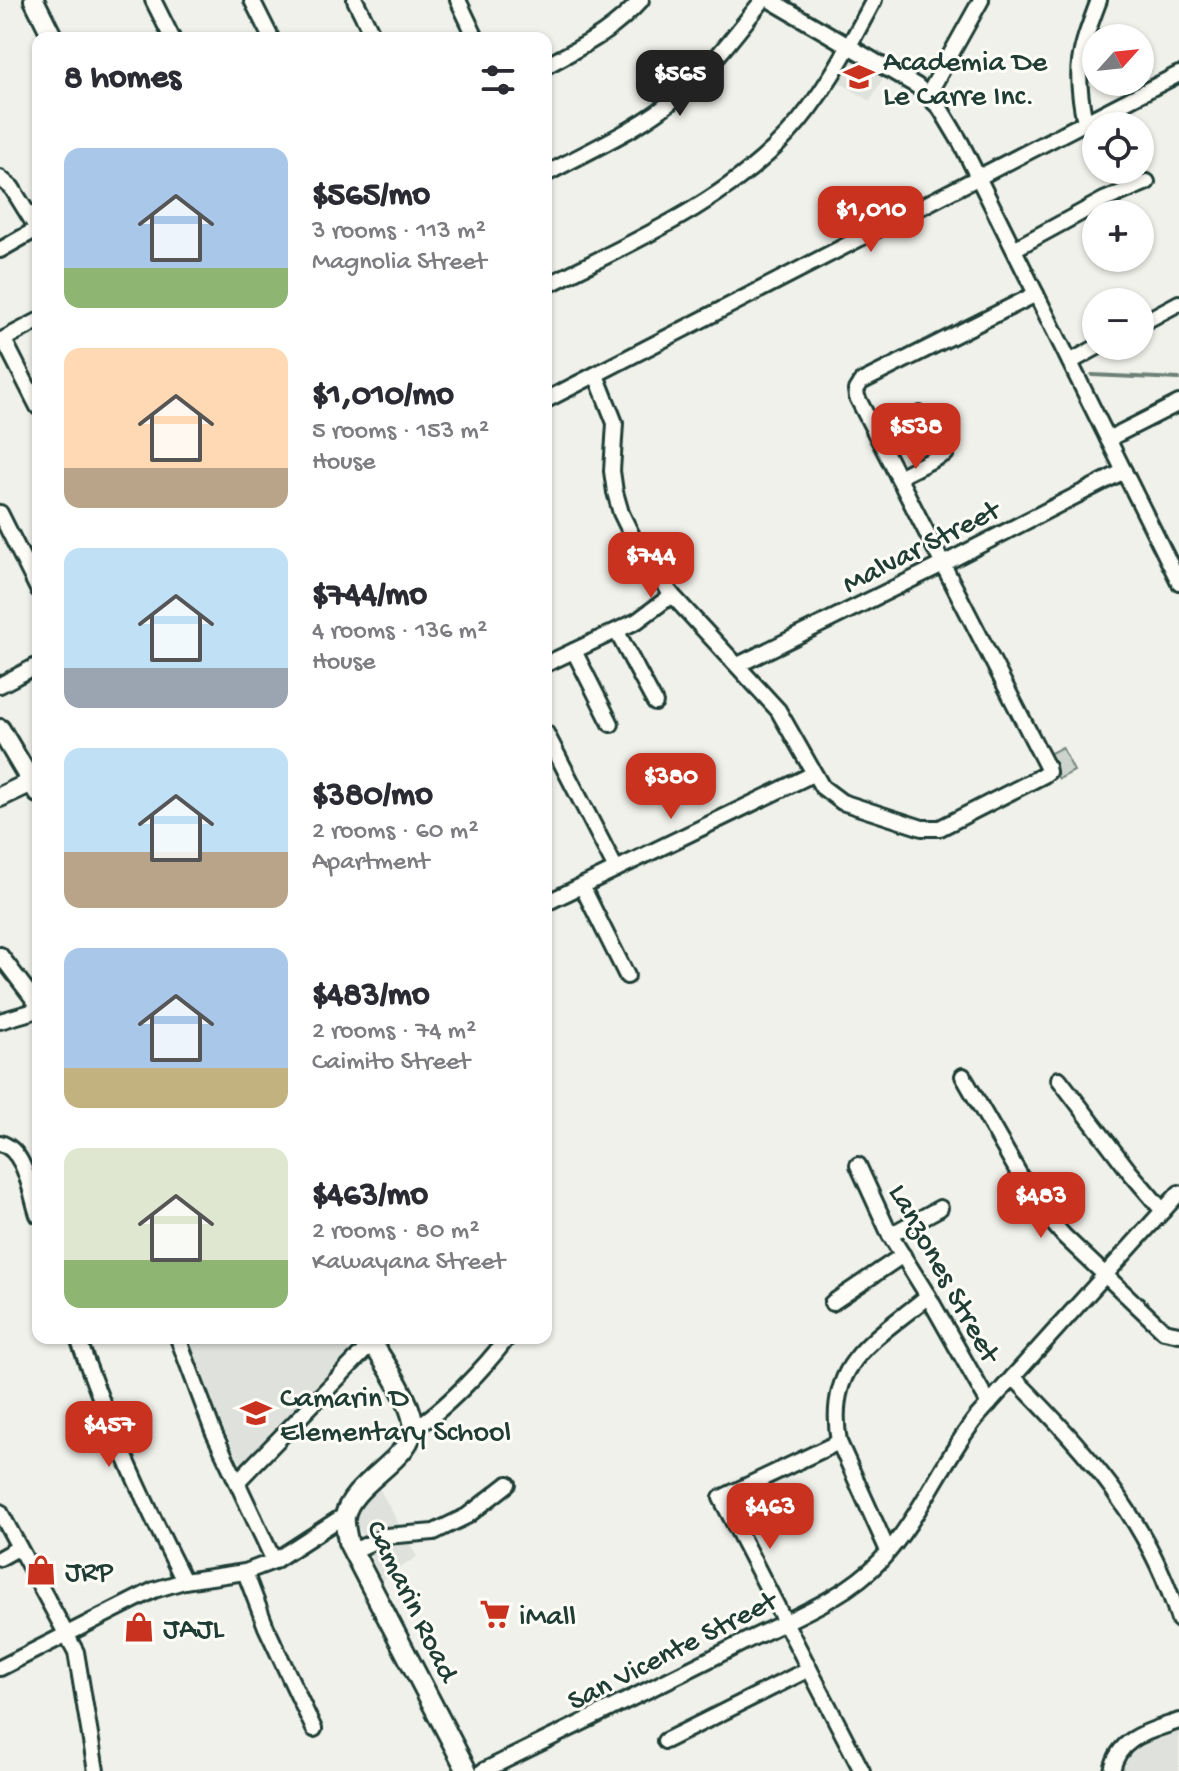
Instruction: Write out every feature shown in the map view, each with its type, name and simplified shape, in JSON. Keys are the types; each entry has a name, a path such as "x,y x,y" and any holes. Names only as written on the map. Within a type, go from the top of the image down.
{"main road":[{"path":"34,0 50,32"},
{"path":"0,729 32,779"},
{"path":"0,797 32,786"},
{"path":"373,1344 409,1409 413,1429"},
{"name":"Camarin Road","path":"413,1429 404,1447 361,1491 345,1515 348,1542 467,1771"}],"street":[{"path":"153,0 169,32"},
{"path":"252,0 268,32"},
{"path":"355,0 371,32"},
{"path":"458,0 473,32"},
{"path":"552,63 620,23 641,0"},
{"path":"552,171 636,125 676,98 706,70 763,0"},
{"path":"770,0 917,86 928,95 950,124 1179,582"},
{"path":"552,283 725,190 766,156 811,105 848,48 874,0"},
{"path":"928,95 981,0"},
{"path":"1082,112 1078,62 1099,0"},
{"path":"1105,112 1179,74"},
{"path":"552,397 1082,124"},
{"path":"0,178 12,188 32,220"},
{"path":"1014,249 1104,200 1142,184"},
{"path":"0,250 32,233"},
{"path":"596,375 615,423 612,471 621,513 639,550 672,595 778,710 813,774 830,795 842,802 930,829 949,825 1048,772 856,390 861,382 1036,294"},
{"path":"1154,316 1179,303"},
{"path":"32,324 2,340 32,396"},
{"path":"1070,362 1082,355"},
{"path":"1108,439 1179,403"},
{"path":"879,439 920,414"},
{"path":"898,477 946,453"},
{"name":"Malvar Street","path":"738,665 1124,471"},
{"path":"0,513 32,577"},
{"path":"552,661 617,632 672,595"},
{"path":"617,632 655,703"},
{"path":"574,651 611,724"},
{"path":"0,685 32,668"},
{"path":"552,745 616,869"},
{"path":"552,900 813,774"},
{"path":"582,886 627,976"},
{"path":"0,955 32,1000"},
{"path":"0,1021 32,1010"},
{"path":"963,1076 1037,1205 1064,1236 1164,1331 1179,1334"},
{"path":"1059,1079 1163,1211"},
{"path":"0,1143 11,1146 18,1154 32,1197"},
{"name":"Lanzones Street","path":"858,1165 890,1235 989,1404"},
{"name":"San Vicente Street","path":"483,1771 784,1622 845,1589 870,1570 919,1509 953,1449 989,1404 1179,1193"},
{"path":"890,1235 940,1208"},
{"path":"832,1303 903,1255"},
{"path":"888,1551 839,1442 836,1423 839,1392 845,1372 857,1355 928,1296"},
{"path":"80,1344 105,1414 184,1581"},
{"path":"180,1344 198,1396 274,1561"},
{"path":"237,1482 367,1344"},
{"path":"489,1344 495,1354"},
{"path":"413,1429 425,1422 502,1344"},
{"path":"1013,1377 1067,1431 1103,1474 1154,1557 1178,1611"},
{"path":"839,1442 721,1498 862,1771"},
{"path":"353,1551 386,1536 434,1532 467,1516 508,1484"},
{"path":"0,1512 76,1652 96,1771"},
{"path":"0,1668 154,1590 184,1581 245,1572 274,1561 345,1515"},
{"path":"0,1558 18,1548"},
{"path":"245,1572 266,1627 314,1729"},
{"path":"665,1741 809,1669"},
{"path":"1112,1771 1114,1760 1124,1744 1141,1734 1179,1721"}],"shaded area":[{"name":"Academia De Le Carre Inc.","path":"848,54 884,76 870,101 834,79"},
{"path":"1062,747 1074,771 1059,779 1047,755"},
{"name":"Camarin D Elementary School","path":"185,1344 344,1344 352,1357 242,1466"},
{"path":"378,1486 417,1557 381,1581 353,1514"},
{"path":"1179,1726 1179,1771 1118,1771 1129,1750"}],"waterway":[{"path":"1092,375 1179,379"}],"place":[{"name":"Academia De Le Carre Inc.","path":"859,77"},
{"name":"Camarin D Elementary School","path":"256,1413"},
{"name":"JRP","path":"41,1570"},
{"name":"iMall","path":"495,1614"},
{"name":"JAJL","path":"139,1627"}]}
